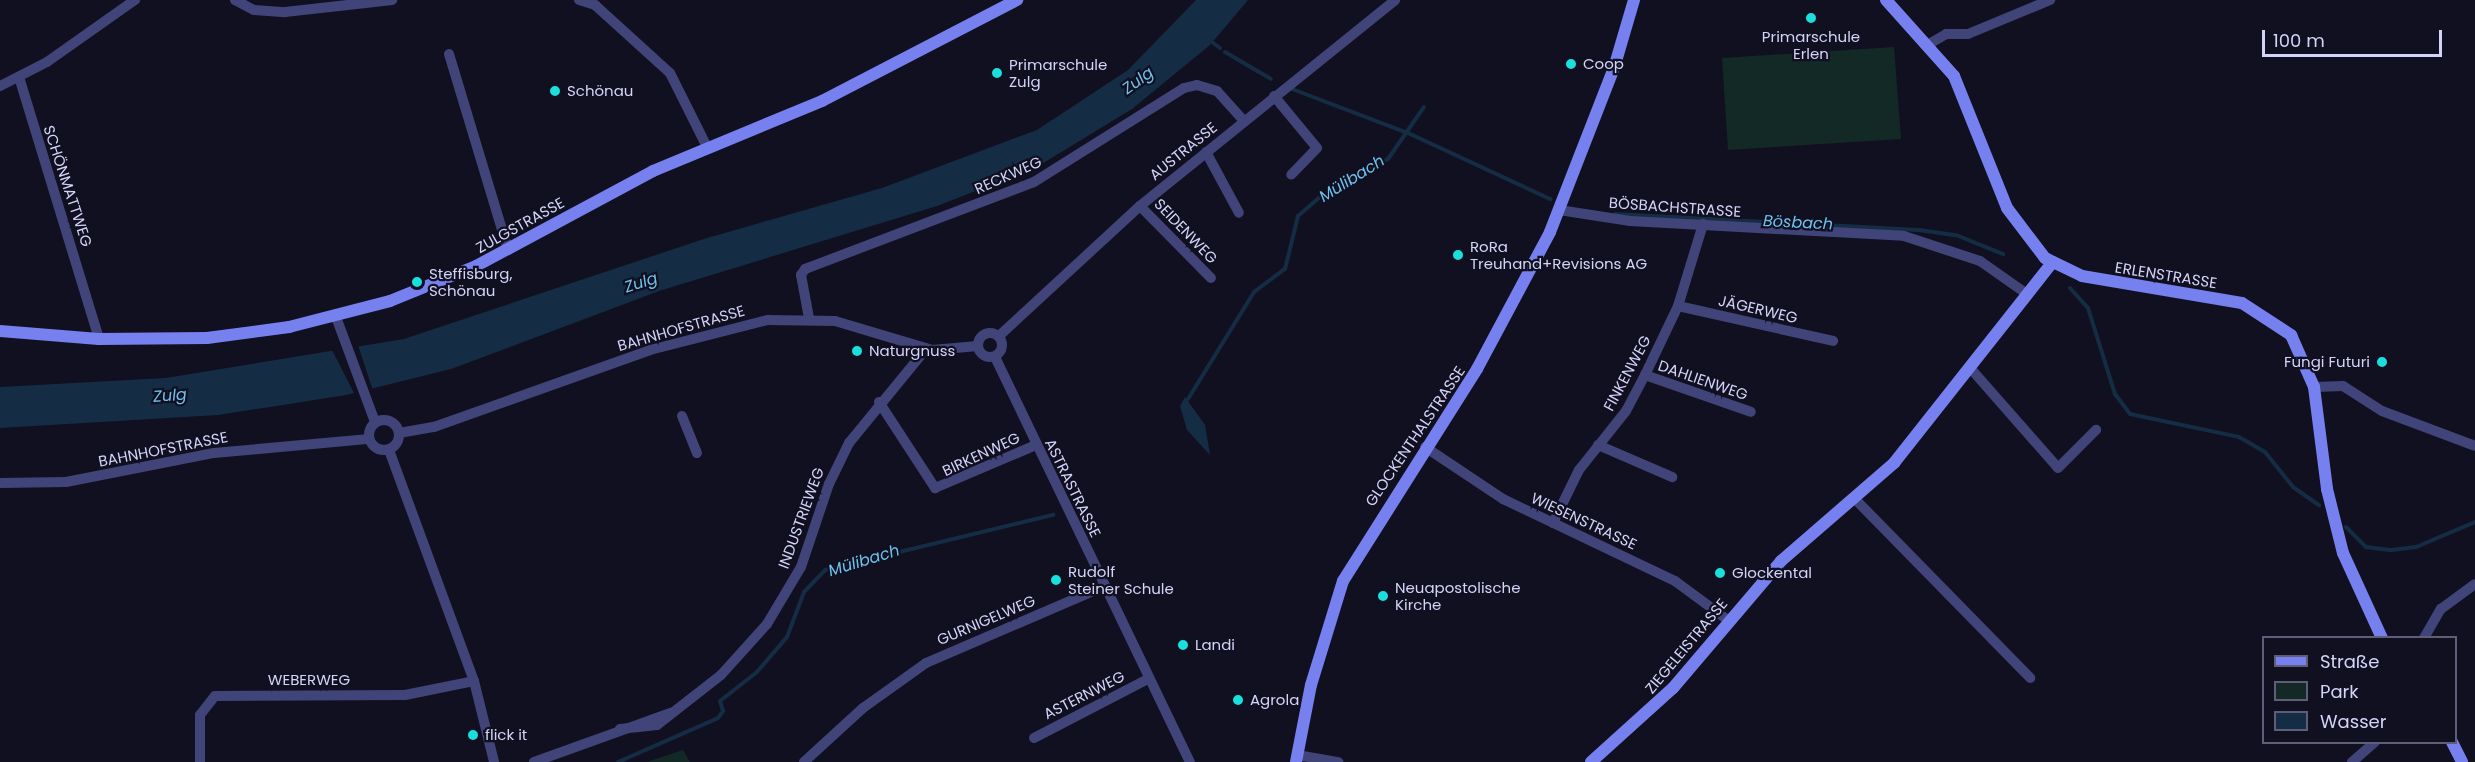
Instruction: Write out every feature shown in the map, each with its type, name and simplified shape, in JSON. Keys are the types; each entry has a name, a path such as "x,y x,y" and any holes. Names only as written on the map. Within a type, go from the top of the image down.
{"street":[{"path":"0,86 96,32 135,0"},
{"path":"235,0 254,10 285,12 392,0"},
{"path":"579,0 598,2 670,73 707,147"},
{"name":"ZULGSTRASSE","path":"0,331 99,339 244,334 336,317 430,287 508,250 627,183 822,100 1017,0"},
{"name":"AUSTRASSE","path":"999,336 1140,206 1395,0"},
{"name":"GLOCKENTHALSTRASSE","path":"1297,758 1338,592 1425,447 1480,363 1559,210 1634,0"},
{"name":"ERLENSTRASSE","path":"1886,0 1929,44 1966,99 2007,208 2033,247 2052,263 2091,278 2252,307 2291,335 2314,387 2334,525 2360,596 2381,636"},
{"path":"1929,44 1946,34 1968,34 2050,0"},
{"path":"449,54 508,250"},
{"name":"SCHÖNMATTWEG","path":"19,77 99,339"},
{"name":"RECKWEG","path":"809,318 801,275 805,269 1034,182 1184,88 1201,85 1217,91 1244,121"},
{"path":"1274,96 1317,148 1291,175"},
{"path":"1206,152 1239,213"},
{"name":"SEIDENWEG","path":"1140,206 1211,278"},
{"name":"BÖSBACHSTRASSE","path":"1559,210 1703,224 1932,241 1980,261 2027,294"},
{"name":"FINKENWEG","path":"1553,523 1579,470 1626,411 1645,375 1678,306 1703,224"},
{"name":"ZIEGELEISTRASSE","path":"1591,762 1664,698 1781,561 1894,463 1972,370 2052,263"},
{"name":"JÄGERWEG","path":"1678,306 1833,340"},
{"path":"336,317 375,422 369,439 376,449 389,450"},
{"name":"BAHNHOFSTRASSE","path":"399,434 434,427 697,336 809,318 848,324 926,349 978,346"},
{"path":"985,333 999,336 1002,348 995,357 983,355 978,346 985,333"},
{"name":"INDUSTRIEWEG","path":"534,762 620,729 673,712 733,663 779,607 801,567 836,467 879,402 918,364 926,349"},
{"name":"ASTRASTRASSE","path":"995,357 1148,679 1190,762"},
{"path":"1972,370 2058,468 2096,430"},
{"name":"DAHLIENWEG","path":"1645,375 1751,412"},
{"path":"2314,387 2343,387 2382,411 2475,446"},
{"name":"BIRKENWEG","path":"879,402 934,488 1036,445"},
{"path":"682,416 697,453"},
{"path":"375,422 390,422 399,434 389,450"},
{"name":"BAHNHOFSTRASSE","path":"0,483 66,482 214,453 369,439"},
{"path":"1598,445 1672,477"},
{"name":"WIESENSTRASSE","path":"1425,447 1503,499 1675,581 1729,621"},
{"path":"389,450 474,681 494,762"},
{"path":"1854,498 2030,678"},
{"path":"2425,636 2441,609 2475,584"},
{"name":"GURNIGELWEG","path":"804,762 862,708 926,663 1105,586"},
{"name":"ASTERNWEG","path":"1034,738 1148,679"},
{"name":"WEBERWEG","path":"200,762 200,715 214,696 405,695 474,681"},
{"path":"2352,762 2373,744"},
{"path":"2453,744 2462,762"},
{"path":"1297,758 1338,762"}],"green space":[{"path":"1894,47 1901,139 1728,150 1722,58"},
{"path":"683,750 690,762 647,762"}],"water":[{"name":"Zulg","path":"1196,0 1248,0 1210,45 1132,109 1035,168 937,206 659,291 451,369 346,395 218,415 0,428 0,387 166,378 404,339 707,238 882,188 1037,130 1128,70"},
{"path":"1185,397 1205,425 1210,455 1187,430 1180,406"}],"pier":[{"path":"358,345 373,391 355,395 332,350"}],"waterway":[{"name":"Bösbach","path":"1208,39 1220,48"},
{"name":"Bösbach","path":"1225,52 1271,79"},
{"name":"Bösbach","path":"1292,89 1408,133 1550,199"},
{"name":"Mülibach","path":"1188,399 1254,292 1285,269 1298,216 1322,195 1388,159 1424,107"},
{"name":"Bösbach","path":"1615,214 1919,230 1956,235 2003,254"},
{"name":"Bösbach","path":"2070,288 2088,308 2115,394 2130,414 2239,437 2265,452 2293,487 2319,505"},
{"name":"Mülibach","path":"618,762 718,718 723,711 720,701 757,672 787,637 804,592 825,570 1053,515"},
{"name":"Bösbach","path":"2346,527 2366,547 2392,550 2416,547 2475,522"}],"place":[{"name":"Primarschule Erlen","path":"1811,18"},
{"name":"Coop","path":"1571,64"},
{"name":"Primarschule Zulg","path":"997,73"},
{"name":"Schönau","path":"555,91"},
{"name":"RoRa Treuhand+Revisions AG","path":"1458,255"},
{"name":"Steffisburg, Schönau","path":"417,282"},
{"name":"Naturgnuss","path":"857,351"},
{"name":"Fungi Futuri","path":"2382,362"},
{"name":"Glockental","path":"1720,573"},
{"name":"Rudolf Steiner Schule","path":"1056,580"},
{"name":"Neuapostolische Kirche","path":"1383,596"},
{"name":"Landi","path":"1183,645"},
{"name":"Agrola","path":"1238,700"},
{"name":"flick it","path":"473,735"}]}
